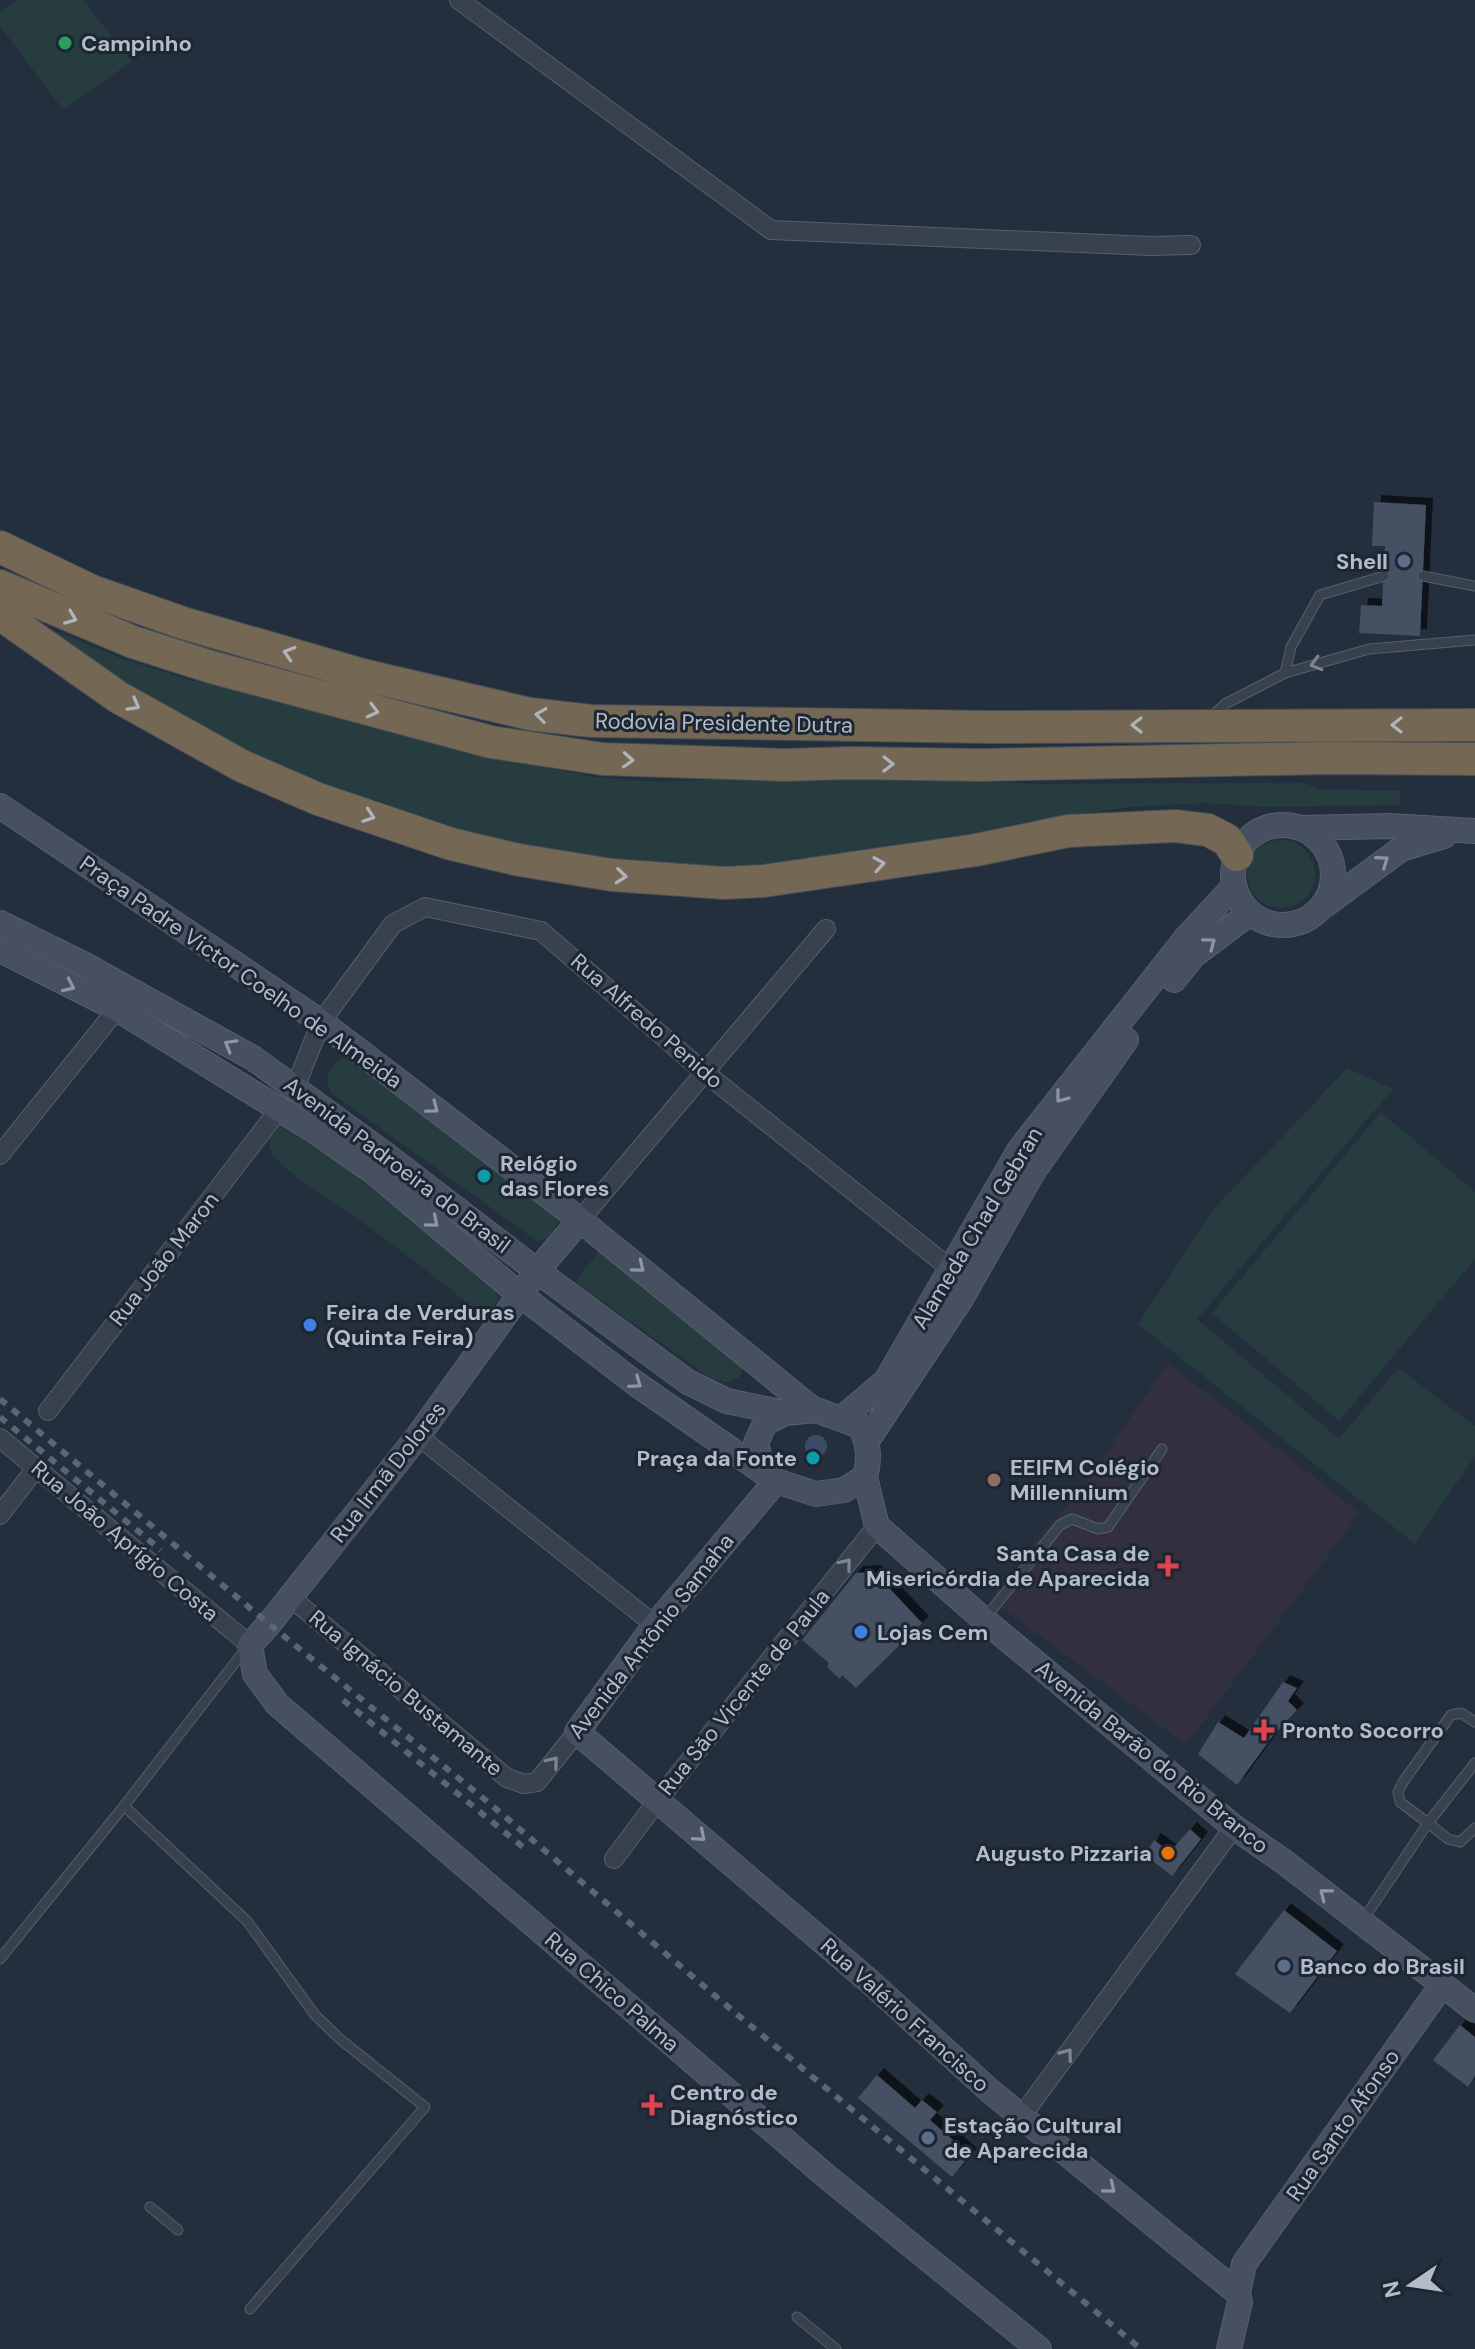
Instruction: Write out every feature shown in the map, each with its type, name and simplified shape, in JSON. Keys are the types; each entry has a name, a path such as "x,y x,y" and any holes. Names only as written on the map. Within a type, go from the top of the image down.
{"highway":[{"name":"Rodovia Presidente Dutra","path":"0,547 92,591 183,623 363,675 530,714 591,721 988,727 1475,725"},
{"name":"Rodovia Presidente Dutra","path":"0,586 133,642 211,667 491,742 603,759 784,765 980,765 1312,758 1475,759"},
{"path":"0,614 118,697 242,766 318,799 436,839 519,860 612,875 724,883 764,881 976,850 1068,831 1175,826 1208,830 1227,840 1236,870"}],"street":[{"path":"459,0 771,230 1151,246 1191,245"},
{"name":"Praça Padre Victor Coelho de Almeida","path":"1,808 321,1022 580,1220 815,1411"},
{"path":"1272,826 1389,826 1466,831 1401,849 1309,918 1294,924 1279,925 1264,921 1250,913 1240,901 1236,870 1246,841 1258,831 1272,826"},
{"path":"1303,828 1317,837 1327,849 1332,864 1330,895 1321,908"},
{"name":"Alameda Chad Gebran","path":"1123,1032 1236,870"},
{"name":"Rua Alfredo Penido","path":"321,1022 393,924 425,907 541,931 704,1072 960,1276"},
{"name":"Alameda Chad Gebran","path":"867,1441 1008,1192 1020,1149 1194,955 1250,913"},
{"name":"Avenida Padroeira do Brasil","path":"0,923 83,964 253,1058 688,1382 727,1401 785,1413"},
{"path":"580,1220 826,929"},
{"name":"Avenida Padroeira do Brasil","path":"0,950 117,1009 280,1108 372,1171 519,1294 635,1383 769,1476"},
{"path":"0,1155 117,1009"},
{"path":"295,1088 321,1022"},
{"name":"Rua João Maron","path":"48,1411 280,1108"},
{"name":"Rua Irmã Dolores","path":"250,1645 418,1436 519,1294 580,1220"},
{"name":"Alameda Chad Gebran","path":"841,1419 886,1381 960,1276"},
{"path":"865,1477 844,1490 816,1494 769,1476 756,1443 765,1423 785,1413 815,1411 860,1426 870,1458 865,1477 877,1526"},
{"path":"418,1436 655,1625"},
{"name":"Rua João Aprígio Costa","path":"0,1438 250,1645"},
{"path":"0,1515 37,1467"},
{"name":"Avenida Antônio Samaha","path":"524,1784 537,1782 577,1732 769,1476"},
{"name":"Avenida Barão do Rio Branco","path":"877,1526 1062,1687 1234,1827 1283,1861 1475,2010"},
{"name":"Rua São Vicente de Paula","path":"614,1859 877,1526"},
{"name":"Rua Ignácio Bustamante","path":"290,1597 507,1778 524,1784"},
{"name":"Rua Chico Palma","path":"250,1645 255,1674 277,1704 826,2176 1039,2349"},
{"name":"Rua Valério Francisco","path":"577,1732 869,1981 1021,2117 1238,2293"},
{"path":"1021,2117 1234,1827"},
{"name":"Rua Santo Afonso","path":"1232,2346 1244,2264 1442,1985"},
{"name":"Rua Santo Afonso","path":"1219,2276 1244,2264"}],"lane":[{"path":"1285,673 1291,647 1320,595 1384,576"},
{"path":"1423,576 1475,586"},
{"path":"1202,725 1225,704 1285,673 1369,649 1475,640"},
{"path":"984,1620 1060,1525 1072,1519 1098,1529 1108,1527 1162,1449"},
{"path":"0,1959 250,1645"},
{"path":"1475,1722 1461,1713 1451,1715 1398,1792 1400,1802 1448,1839 1460,1842 1475,1828"},
{"path":"1361,1923 1428,1823 1475,1763"},
{"path":"124,1806 247,1921 315,2015 341,2040 425,2107 250,2309"},
{"path":"150,2207 178,2230"},
{"path":"797,2317 836,2349"}],"shaded area":[{"name":"Santa Casa de Misericórdia de Aparecida","path":"1168,1363 1360,1513 1186,1745 990,1599 1042,1533 1079,1493"}],"green space":[{"name":"Campinho","path":"17,0 83,0 132,61 63,110 0,26 0,13"},
{"path":"8,611 123,659 190,680 351,717 482,755 595,777 660,782 818,775 1043,784 1304,783 1320,789 1401,791 1399,805 1266,807 1205,803 1131,807 1036,820 892,850 725,874 523,852 317,784 197,728"},
{"path":"1274,840 1288,840 1300,845 1310,855 1315,874 1310,893 1300,903 1288,908 1274,908 1262,903 1252,893 1247,881 1247,867 1252,855 1262,845"},
{"path":"348,1057 555,1210 559,1222 548,1238 537,1241 330,1092 327,1077 336,1062"},
{"path":"1347,1068 1393,1089 1197,1319 1339,1439 1398,1368 1475,1426 1475,1456 1415,1544 1138,1324 1215,1208"},
{"path":"1381,1112 1475,1192 1475,1259 1339,1421 1212,1313"},
{"path":"282,1123 304,1135 495,1287 498,1298 491,1315 481,1314 387,1240 287,1169 272,1153 270,1144 273,1132"},
{"path":"601,1249 744,1365 740,1377 725,1382 712,1379 575,1282"}],"water":[{"path":"816,1435 824,1438 827,1446 824,1454 816,1457 808,1454 805,1446 808,1438"}],"building":[{"name":"Shell","path":"1374,502 1426,505 1420,636 1359,633 1361,605 1382,606 1385,546 1372,546"},
{"name":"Lojas Cem","path":"874,1572 922,1623 856,1688 842,1675 840,1679 827,1667 829,1663 802,1640 856,1573"},
{"name":"Pronto Socorro","path":"1283,1682 1297,1688 1288,1701 1297,1710 1272,1737 1237,1785 1198,1754 1218,1722 1244,1738"},
{"name":"Augusto Pizzaria","path":"1190,1829 1201,1839 1172,1876 1145,1855 1154,1840 1170,1852"},
{"name":"Banco do Brasil","path":"1284,1910 1337,1951 1290,2013 1235,1974"},
{"path":"1460,2025 1475,2037 1475,2076 1468,2087 1433,2060"},
{"name":"Estação Cultural de Aparecida","path":"877,2075 915,2108 922,2100 937,2112 930,2120 970,2155 952,2177 858,2098"}],"railway":[{"path":"0,1399 489,1803 733,2011 1141,2349"},
{"path":"0,1417 161,1550"},
{"path":"343,1700 523,1847"}],"place":[{"name":"Campinho","path":"65,43"},
{"name":"Shell","path":"1404,561"},
{"name":"Relógio das Flores","path":"484,1176"},
{"name":"Feira de Verduras (Quinta Feira)","path":"310,1325"},
{"name":"Praça da Fonte","path":"813,1458"},
{"name":"EEIFM Colégio Millennium","path":"994,1480"},
{"name":"Santa Casa de Misericórdia de Aparecida","path":"1168,1566"},
{"name":"Lojas Cem","path":"861,1632"},
{"name":"Pronto Socorro","path":"1264,1730"},
{"name":"Augusto Pizzaria","path":"1168,1853"},
{"name":"Banco do Brasil","path":"1284,1966"},
{"name":"Centro de Diagnóstico","path":"652,2105"},
{"name":"Estação Cultural de Aparecida","path":"928,2138"}]}
